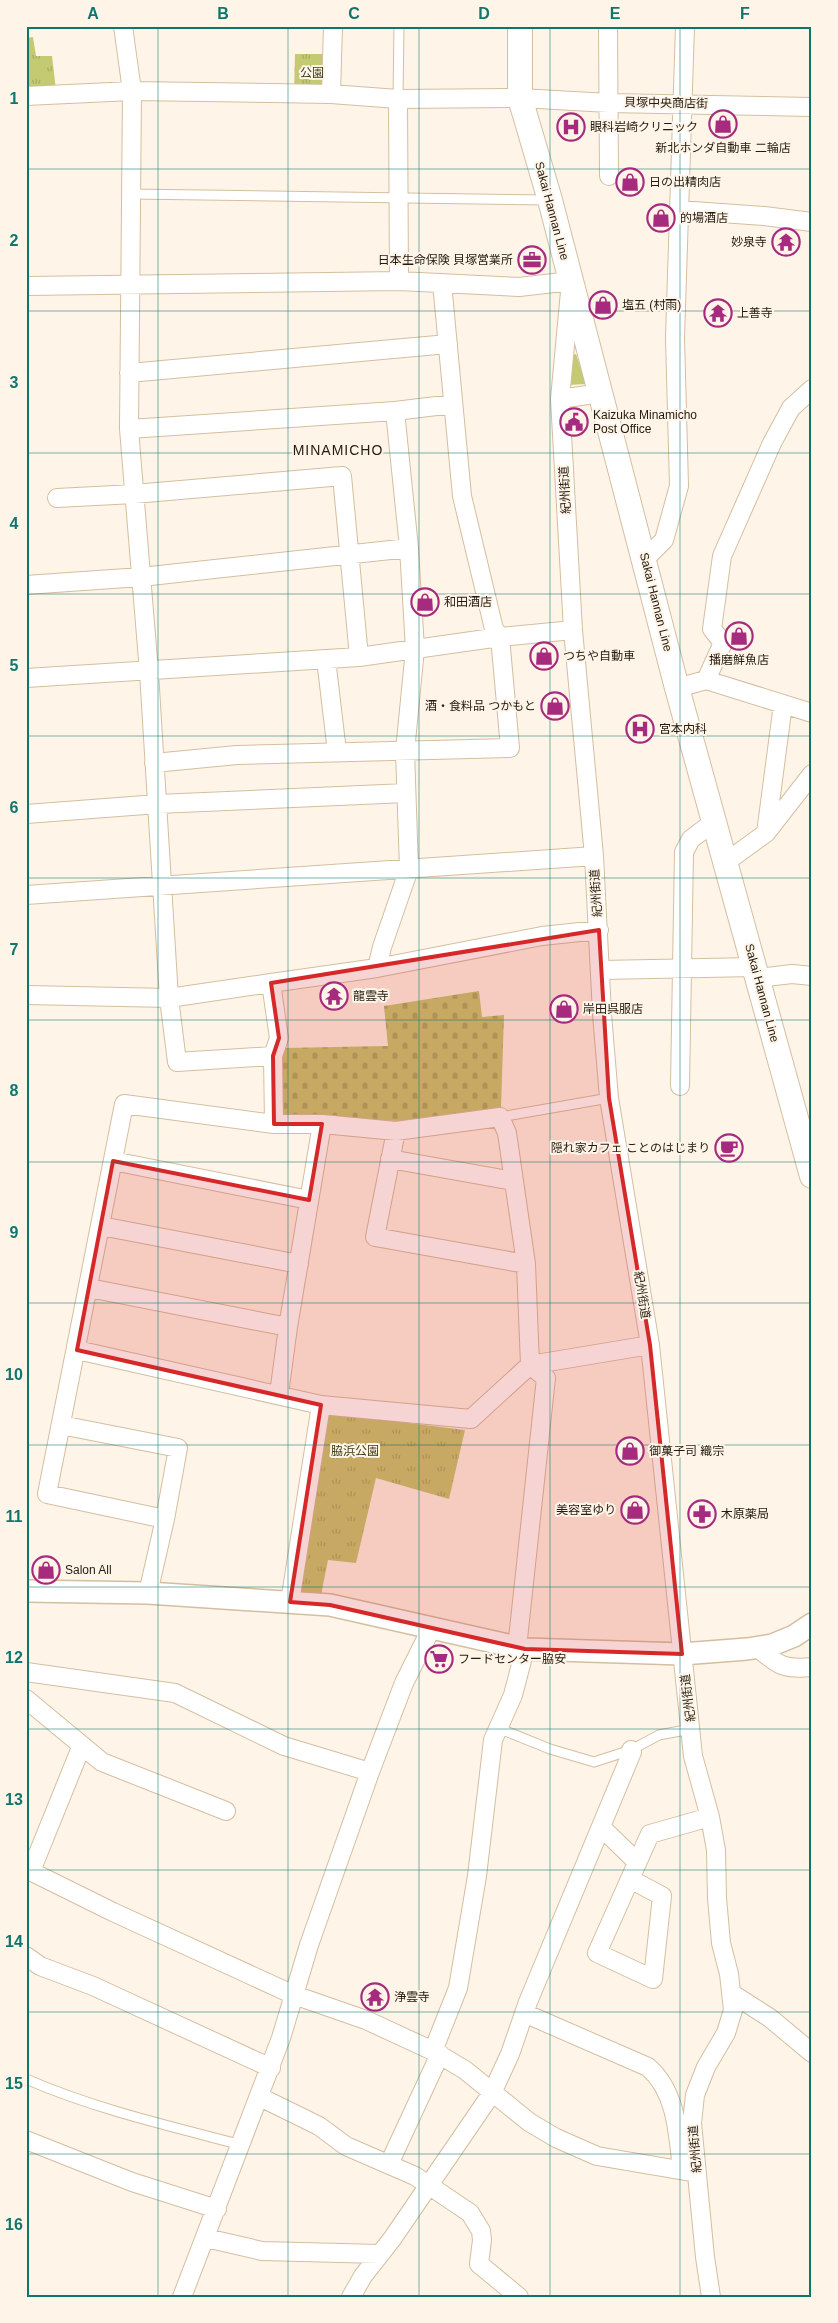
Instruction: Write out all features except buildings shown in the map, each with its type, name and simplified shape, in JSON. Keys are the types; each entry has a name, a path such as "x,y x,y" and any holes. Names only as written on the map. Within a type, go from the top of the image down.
{"main road":[{"name":"Sakai Hannan Line","path":"520,26 520,98 550,200 645,559 677,688 812,1176"}],"street":[{"path":"123,26 132,91 129,429 149,672 169,998 177,1062 273,1056"},
{"path":"331,94 333,26"},
{"path":"608,26 609,176"},
{"path":"645,559 664,540 679,486 675,338 685,26"},
{"name":"貝塚中央商店街","path":"26,96 132,91 331,94 398,99 520,98 609,103 812,107"},
{"path":"398,99 399,281"},
{"path":"679,210 764,216 812,222"},
{"path":"26,286 399,281 519,287 571,282"},
{"name":"紀州街道","path":"571,282 560,399 573,630 594,856 602,1014 610,1098 650,1345 693,1756 710,1817 716,1850 717,1898 721,1943 734,2010 726,2033 706,2067 695,2095 692,2122 690,2171 711,2297"},
{"path":"154,763 237,755 510,748 500,637 494,629 462,496 442,283"},
{"path":"129,372 448,344"},
{"path":"706,680 723,642 712,629 722,556 772,443 791,408 812,389"},
{"path":"560,399 601,393"},
{"path":"129,429 395,411 453,404"},
{"path":"377,968 382,947 409,869 405,750 416,649 409,548 395,411"},
{"path":"57,498 134,494 342,476 348,555 360,657"},
{"path":"26,585 141,578 409,548"},
{"path":"26,678 149,672 360,657 500,637 573,630"},
{"path":"326,659 337,752"},
{"path":"677,688 706,680 812,713"},
{"path":"766,833 783,704"},
{"path":"726,862 766,833 812,774"},
{"path":"26,814 158,804 406,793"},
{"path":"680,1086 684,852 691,839 715,821"},
{"path":"26,895 594,856"},
{"path":"26,995 169,998 377,968 542,936 599,930"},
{"path":"601,970 682,968 812,976"},
{"path":"271,983 279,1038 273,1056 274,1124"},
{"path":"164,1518 47,1494 77,1350 124,1104 274,1124 322,1124 396,1131 500,1118 507,1133 526,1264 530,1365 546,1378 521,1648 513,1695 493,1740 477,1876 458,1988 437,2052 389,2164"},
{"path":"279,1394 288,1327 322,1124"},
{"path":"396,1131 375,1237 526,1264"},
{"path":"390,1159 514,1182"},
{"path":"113,1162 309,1200"},
{"path":"101,1226 299,1264"},
{"path":"89,1288 288,1327"},
{"path":"77,1350 321,1405 471,1420 530,1365 650,1345"},
{"path":"290,1602 321,1405"},
{"path":"61,1425 178,1448 148,1593"},
{"path":"26,1591 148,1593 330,1605 521,1648 682,1654 772,1645 794,1636 812,1624"},
{"path":"182,2297 271,2068 339,1858 370,1772 404,1683 432,1627"},
{"path":"757,1647 775,1664 791,1669 812,1667"},
{"path":"26,1672 175,1693 284,1746 370,1772"},
{"path":"26,1699 102,1762 226,1811"},
{"path":"82,1745 28,1870 113,1912 294,1995 366,2020 437,2052 465,2070 529,2122 556,2138 597,2156 690,2171 667,2093 654,2073 648,2068 524,2013"},
{"path":"351,2297 363,2276 429,2185 465,2129 492,2093 510,2054 524,2013 566,1908 602,1828 632,1752 631,1750"},
{"path":"630,1879 662,1896 653,1979 597,1953 650,1834 710,1817"},
{"path":"602,1828 637,1862"},
{"path":"26,1956 40,1966 93,1986 271,2068"},
{"path":"731,1992 770,2018 812,2053"},
{"path":"260,2096 319,2126 346,2146 415,2176 470,2213 481,2231 482,2240 479,2264 519,2297"},
{"path":"26,2140 132,2182 217,2209"},
{"path":"206,2238 262,2251 380,2254"}],"lane":[{"path":"398,26 398,99"},
{"path":"131,194 550,200"},
{"path":"500,1118 610,1098"},
{"path":"498,1728 550,1749 594,1762 631,1750 659,1735 691,1729"},
{"path":"26,2079 56,2092 119,2112 242,2145"}],"highlighted area":[{"path":"599,930 609,1098 650,1345 682,1654 525,1649 330,1605 290,1602 321,1405 77,1350 113,1161 309,1200 322,1124 274,1124 273,1056 279,1038 271,983"}],"green space":[{"path":"33,37 36,56 52,56 56,90 26,92 26,38"},
{"name":"公園","path":"295,54 331,54 330,93 294,92"},
{"path":"576,354 586,384 569,385 569,356"},
{"path":"479,991 482,1017 504,1015 501,1108 398,1121 283,1117 283,1048 388,1046 384,1006"},
{"name":"脇浜公園","path":"327,1413 465,1430 449,1499 376,1478 356,1563 328,1560 321,1595 297,1594"}],"place":[{"name":"新北ホンダ自動車 二輪店","path":"723,124"},
{"name":"眼科岩崎クリニック","path":"571,127"},
{"name":"日の出精肉店","path":"630,182"},
{"name":"的場酒店","path":"661,218"},
{"name":"妙泉寺","path":"786,242"},
{"name":"日本生命保険 貝塚営業所","path":"532,260"},
{"name":"塩五 (村雨)","path":"603,305"},
{"name":"上善寺","path":"718,313"},
{"name":"Kaizuka Minamicho Post Office","path":"574,422"},
{"name":"和田酒店","path":"425,602"},
{"name":"播磨鮮魚店","path":"739,636"},
{"name":"つちや自動車","path":"544,656"},
{"name":"酒・食料品 つかもと","path":"555,706"},
{"name":"宮本内科","path":"640,729"},
{"name":"龍雲寺","path":"334,996"},
{"name":"岸田呉服店","path":"564,1009"},
{"name":"隠れ家カフェ ことのはじまり","path":"729,1148"},
{"name":"御菓子司 織宗","path":"630,1451"},
{"name":"美容室ゆり","path":"635,1510"},
{"name":"木原薬局","path":"702,1514"},
{"name":"Salon All","path":"46,1570"},
{"name":"フードセンター脇安","path":"439,1659"},
{"name":"浄雲寺","path":"375,1997"}],"district":[{"name":"MINAMICHO","path":"338,450"}]}
